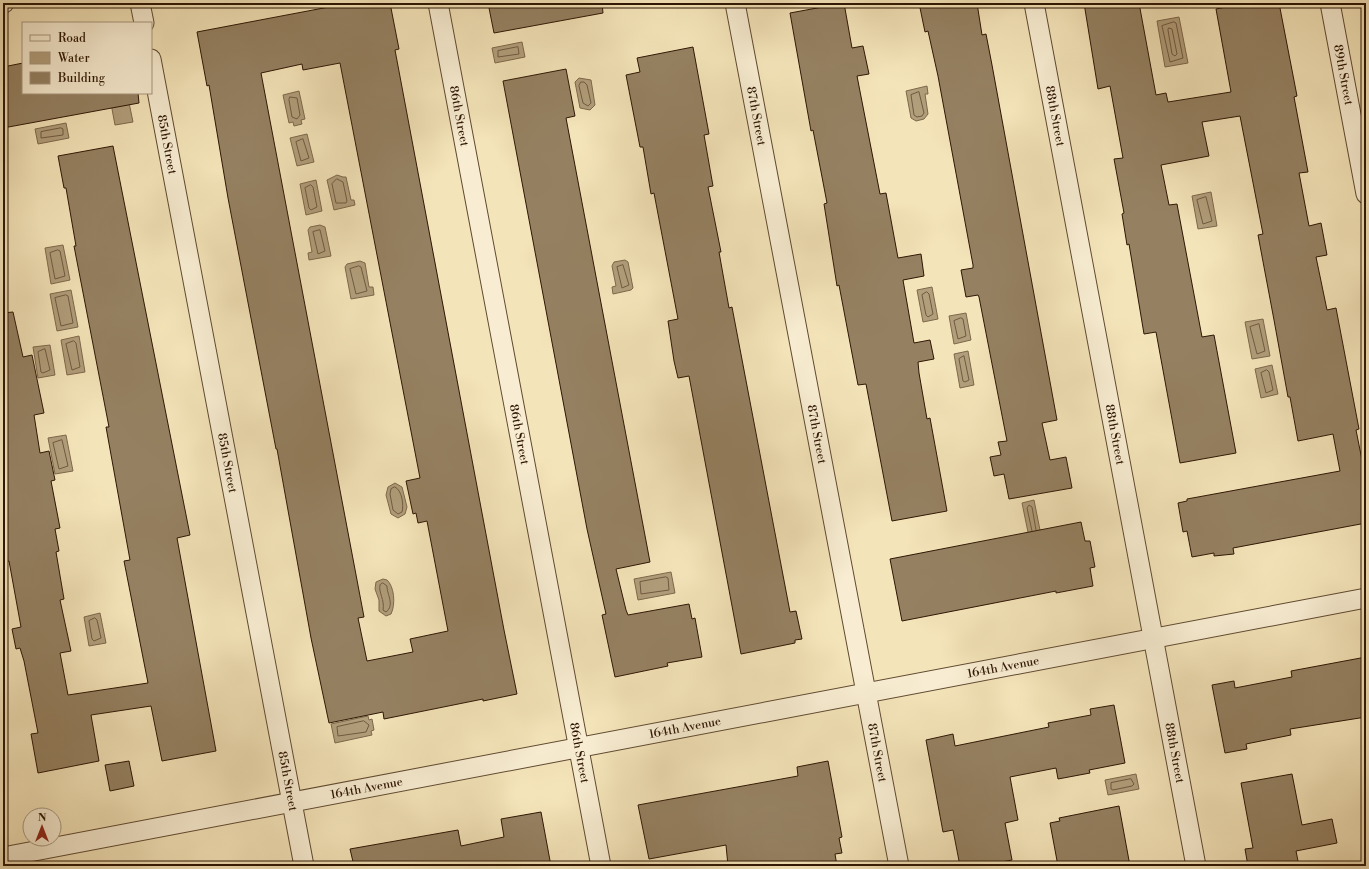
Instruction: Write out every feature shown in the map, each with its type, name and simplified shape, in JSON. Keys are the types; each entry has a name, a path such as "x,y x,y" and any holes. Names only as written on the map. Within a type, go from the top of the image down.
{"street":[{"path":"140,3 144,22"},
{"name":"86th Street","path":"438,3 601,866"},
{"name":"87th Street","path":"735,3 898,866"},
{"name":"88th Street","path":"1034,3 1196,866"},
{"name":"89th Street","path":"1330,3 1366,194"},
{"name":"85th Street","path":"152,64 304,866"},
{"name":"164th Avenue","path":"3,856 1366,598"}],"water":[{"path":"1179,17 1188,63 1165,67 1157,21"},
{"path":"522,42 525,57 495,63 492,48"},
{"path":"579,78 591,80 595,105 590,110 580,108 575,82"},
{"path":"927,86 928,94 925,94 928,114 924,119 916,121 911,118 906,91"},
{"path":"299,91 305,119 301,120 302,124 294,126 293,122 289,123 283,95"},
{"path":"109,94 127,94 133,122 115,125"},
{"path":"66,123 69,138 38,144 35,129"},
{"path":"307,134 314,162 297,166 290,138"},
{"path":"337,175 346,177 351,200 354,200 355,205 334,210 327,180"},
{"path":"316,180 322,211 306,215 300,184"},
{"path":"1211,192 1217,226 1198,229 1192,196"},
{"path":"320,225 325,227 331,256 309,260 308,253 312,252 308,230 310,227"},
{"path":"63,245 70,280 51,284 45,248"},
{"path":"625,260 628,262 633,288 631,290 613,294 612,287 616,286 612,266 614,262"},
{"path":"360,261 365,263 369,287 373,287 374,295 351,299 345,267 347,264"},
{"path":"932,287 938,319 923,322 917,290"},
{"path":"71,290 78,327 57,331 50,294"},
{"path":"966,313 971,340 954,344 949,316"},
{"path":"1263,319 1270,356 1252,359 1245,322"},
{"path":"79,336 85,372 67,375 61,340"},
{"path":"50,345 55,375 38,378 33,347"},
{"path":"968,351 974,385 960,388 954,354"},
{"path":"1272,365 1278,394 1261,398 1255,369"},
{"path":"66,435 73,471 55,474 48,438"},
{"path":"395,483 402,487 407,507 405,514 398,518 391,514 386,495 388,487"},
{"path":"1034,500 1041,535 1029,537 1022,503"},
{"path":"671,572 675,593 638,600 634,579"},
{"path":"383,579 387,580 391,586 394,596 393,610 391,614 386,616 379,611 379,600 375,589 376,582"},
{"path":"100,613 106,643 89,646 84,617"},
{"path":"368,716 369,720 372,719 374,730 371,731 372,735 335,743 331,724"},
{"path":"1136,774 1139,789 1108,795 1105,780"}],"building":[{"path":"350,3 390,3 399,49 395,50 517,694 483,701 483,699 384,719 383,712 329,723 311,638 277,449 228,198 209,85 207,86 197,32","holes":["340,63 420,478 406,481 413,514 416,513 418,523 427,521 448,631 410,639 413,652 367,661 358,618 364,617 261,73 302,64 303,70"]},
{"path":"488,3 602,3 603,13 494,33"},
{"path":"844,3 852,48 863,46 869,74 857,76 880,194 886,193 898,258 921,254 924,276 903,280 914,343 930,340 934,359 918,362 927,419 930,418 947,511 892,521 866,384 858,385 839,285 837,286 824,204 827,203 813,130 811,131 790,13"},
{"path":"919,3 977,3 982,35 986,34 992,65 1057,420 1042,423 1050,460 1066,457 1072,488 1009,499 1004,474 994,476 990,457 1001,455 998,442 1007,441 979,297 978,295 966,297 961,270 973,268 973,265 938,76 928,31 925,32"},
{"path":"1084,3 1139,3 1156,95 1166,93 1168,102 1231,92 1216,9 1247,3 1279,3 1297,96 1294,97 1308,172 1299,173 1309,226 1321,223 1327,255 1316,257 1327,310 1336,308 1359,429 1356,430 1363,465 1366,465 1366,523 1233,548 1234,554 1214,556 1214,553 1192,557 1187,531 1183,532 1178,503 1187,501 1187,499 1340,471 1333,434 1298,441 1290,397 1288,397 1258,235 1263,234 1240,116 1202,122 1209,156 1161,165 1169,205 1177,204 1202,337 1214,335 1236,453 1180,463 1156,332 1144,334 1129,244 1127,245 1122,214 1124,213 1114,159 1123,158 1110,86 1098,89"},
{"path":"693,47 709,134 704,135 713,186 708,187 721,252 719,252 729,308 732,307 790,612 796,611 802,639 795,640 795,643 741,654 689,376 678,378 674,361 668,321 678,319 654,193 651,194 643,147 640,147 626,75 640,72 637,58"},
{"path":"22,63 22,94 138,94 139,103 3,128 3,67"},
{"path":"566,69 575,116 566,118 650,562 616,569 628,615 689,604 692,619 695,618 702,657 667,663 668,666 615,677 602,615 606,614 587,529 503,81"},
{"path":"113,146 190,535 177,538 216,751 162,761 151,706 91,715 99,761 38,773 31,734 38,733 24,661 20,648 16,649 12,629 21,627 9,561 3,562 3,313 13,312 23,357 32,355 44,413 34,415 40,453 49,451 55,480 51,481 60,528 55,529 59,551 56,552 64,599 60,600 71,651 60,653 68,695 148,683 124,561 130,560 106,427 109,427 74,246 76,246 66,188 64,188 58,156"},
{"path":"1081,522 1085,541 1090,541 1095,567 1090,568 1093,586 1056,593 1056,591 902,621 890,559"},
{"path":"1366,657 1366,717 1290,729 1291,735 1246,744 1247,749 1225,753 1212,685 1234,681 1235,688 1292,677 1291,671"},
{"path":"1114,705 1125,763 1089,770 1090,773 1058,779 1056,768 1010,777 1018,820 1005,823 1012,860 981,866 960,866 953,830 943,832 926,740 953,734 955,746 1049,727 1048,723 1091,715 1090,709"},
{"path":"129,761 134,786 110,791 105,765"},
{"path":"828,761 842,837 839,838 842,853 835,854 837,866 728,866 726,845 649,859 638,805 798,776 797,767"},
{"path":"1292,774 1302,825 1332,819 1337,843 1296,851 1299,866 1248,866 1245,849 1253,848 1241,783"},
{"path":"1119,806 1130,866 1058,866 1050,823 1060,821 1059,818"},
{"path":"541,812 551,866 354,866 350,849 458,830 461,846 504,837 501,819"}]}
